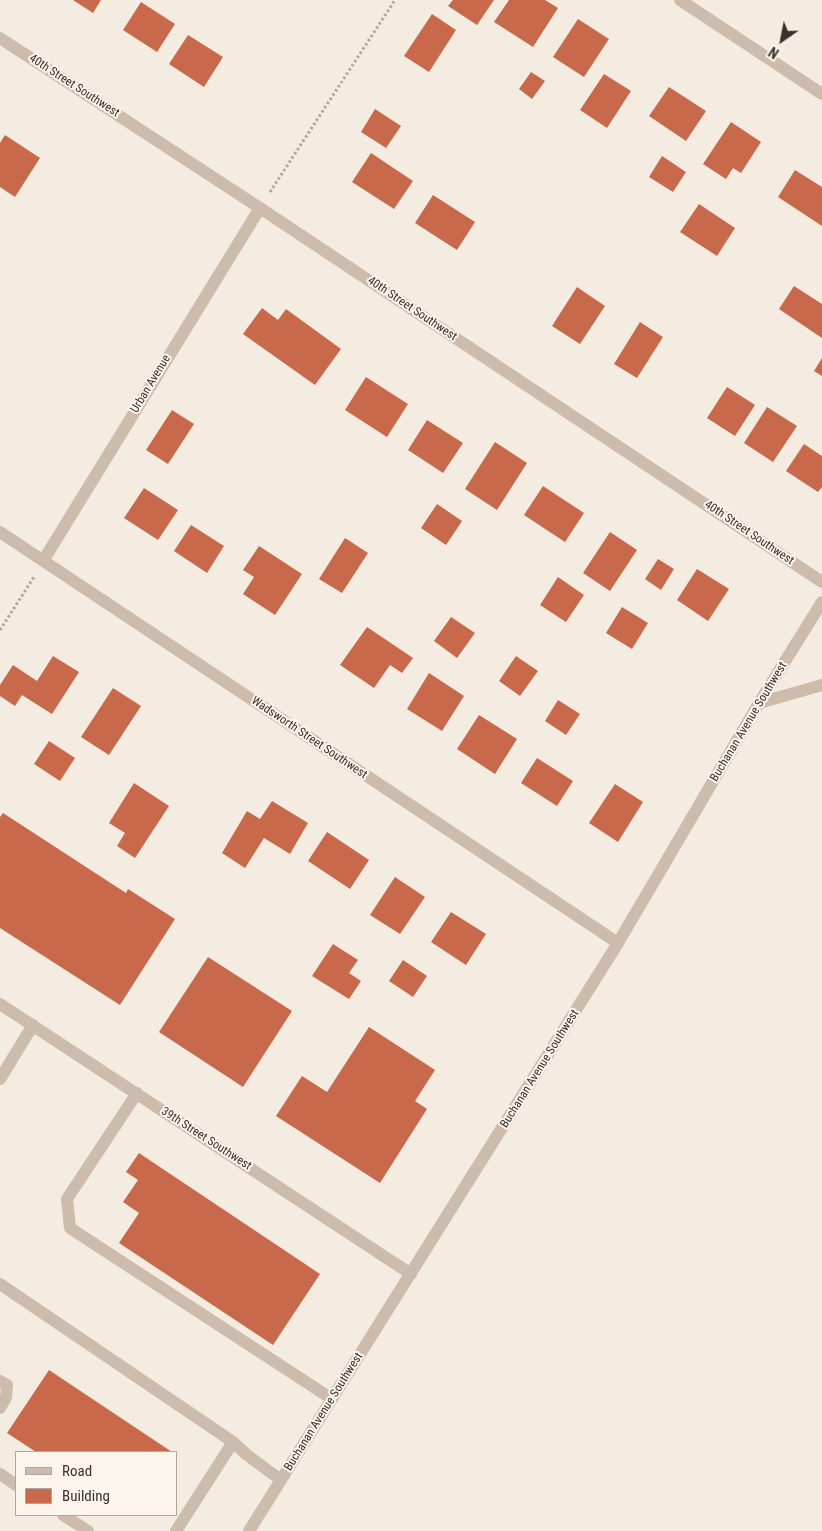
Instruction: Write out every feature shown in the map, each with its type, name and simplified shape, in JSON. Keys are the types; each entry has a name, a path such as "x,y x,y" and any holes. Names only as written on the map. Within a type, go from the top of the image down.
{"street":[{"path":"680,0 822,94"},
{"name":"40th Street Southwest","path":"0,38 260,208 822,582"},
{"name":"Urban Avenue","path":"43,561 260,208"},
{"name":"Wadsworth Street Southwest","path":"0,532 618,943"},
{"name":"Buchanan Avenue Southwest","path":"250,1531 618,943 759,703 822,602"},
{"path":"759,703 822,685"},
{"name":"39th Street Southwest","path":"0,1004 411,1274"},
{"path":"0,1079 33,1025"},
{"path":"137,1094 67,1199 70,1228 332,1399"},
{"path":"0,1284 233,1442 247,1455 282,1480"},
{"path":"0,1381 7,1385 6,1398 0,1408"},
{"path":"176,1531 233,1442"},
{"path":"0,1474 15,1484"},
{"path":"65,1516 88,1531"}],"path":[{"path":"260,208 395,0"},
{"path":"0,630 25,593 43,561"}],"building":[{"path":"73,0 101,0 93,13"},
{"path":"453,0 494,0 477,25 448,6"},
{"path":"509,0 545,0 558,8 533,47 494,22"},
{"path":"141,2 175,24 157,52 123,30"},
{"path":"432,14 456,30 429,72 404,56"},
{"path":"578,19 609,39 584,77 553,57"},
{"path":"188,35 223,57 204,87 169,64"},
{"path":"531,72 545,81 532,99 519,89"},
{"path":"604,74 631,91 607,128 580,110"},
{"path":"669,87 706,111 686,141 649,116"},
{"path":"375,109 401,126 386,148 361,132"},
{"path":"731,122 761,142 741,173 733,168 726,179 703,164"},
{"path":"5,135 40,158 15,197 0,187 0,143"},
{"path":"371,153 413,181 394,209 352,182"},
{"path":"662,156 686,172 673,192 649,177"},
{"path":"795,170 822,187 822,226 778,197"},
{"path":"433,195 475,222 457,250 415,223"},
{"path":"699,204 735,228 717,256 680,232"},
{"path":"794,286 822,304 822,338 779,309"},
{"path":"577,287 605,306 580,344 552,326"},
{"path":"262,308 278,320 286,309 341,349 315,385 243,334"},
{"path":"640,322 663,337 637,378 614,364"},
{"path":"822,358 822,376 814,371"},
{"path":"366,377 408,404 387,437 345,410"},
{"path":"727,387 755,405 735,436 707,418"},
{"path":"767,407 797,426 773,462 744,443"},
{"path":"172,410 194,424 168,464 146,450"},
{"path":"427,420 463,443 443,473 408,450"},
{"path":"495,442 527,463 497,510 465,489"},
{"path":"804,444 822,456 822,487 818,492 786,471"},
{"path":"543,486 584,513 565,542 524,515"},
{"path":"144,488 178,510 158,540 124,518"},
{"path":"437,504 462,521 446,545 421,528"},
{"path":"191,525 224,546 207,573 174,551"},
{"path":"610,532 637,550 610,591 583,573"},
{"path":"345,538 368,553 342,593 319,579"},
{"path":"259,546 302,574 275,615 243,594 254,577 243,570"},
{"path":"658,559 674,569 661,590 645,579"},
{"path":"697,569 729,589 708,621 677,600"},
{"path":"558,577 584,595 566,622 540,605"},
{"path":"622,607 648,623 632,649 606,633"},
{"path":"451,617 475,633 457,658 434,641"},
{"path":"367,627 413,658 402,673 390,665 374,688 340,665"},
{"path":"53,656 79,672 52,714 22,695 15,706 0,696 0,685 13,665 37,681"},
{"path":"516,656 538,671 520,696 499,681"},
{"path":"429,673 464,696 442,731 407,709"},
{"path":"113,688 141,706 109,755 81,737"},
{"path":"558,700 580,714 566,735 545,721"},
{"path":"479,715 517,739 495,774 457,749"},
{"path":"49,741 75,758 60,781 34,764"},
{"path":"537,758 573,781 557,806 521,783"},
{"path":"134,783 169,806 135,858 117,846 125,833 109,823"},
{"path":"615,784 643,802 618,842 589,823"},
{"path":"272,801 308,823 290,854 264,838 245,868 222,853 247,811 260,819"},
{"path":"3,813 126,893 128,889 175,919 120,1005 0,928 0,817"},
{"path":"327,832 369,860 350,889 308,861"},
{"path":"395,877 425,897 400,934 370,915"},
{"path":"451,912 486,934 466,965 431,942"},
{"path":"333,944 358,960 349,973 361,981 349,999 312,976"},
{"path":"208,957 292,1011 243,1087 159,1032"},
{"path":"403,960 427,976 413,997 389,981"},
{"path":"369,1027 435,1070 415,1101 427,1109 380,1183 276,1116 302,1076 327,1092"},
{"path":"139,1153 320,1274 273,1345 119,1243 139,1213 123,1202 138,1180 126,1172"},
{"path":"49,1370 170,1451 34,1451 7,1433"}]}
